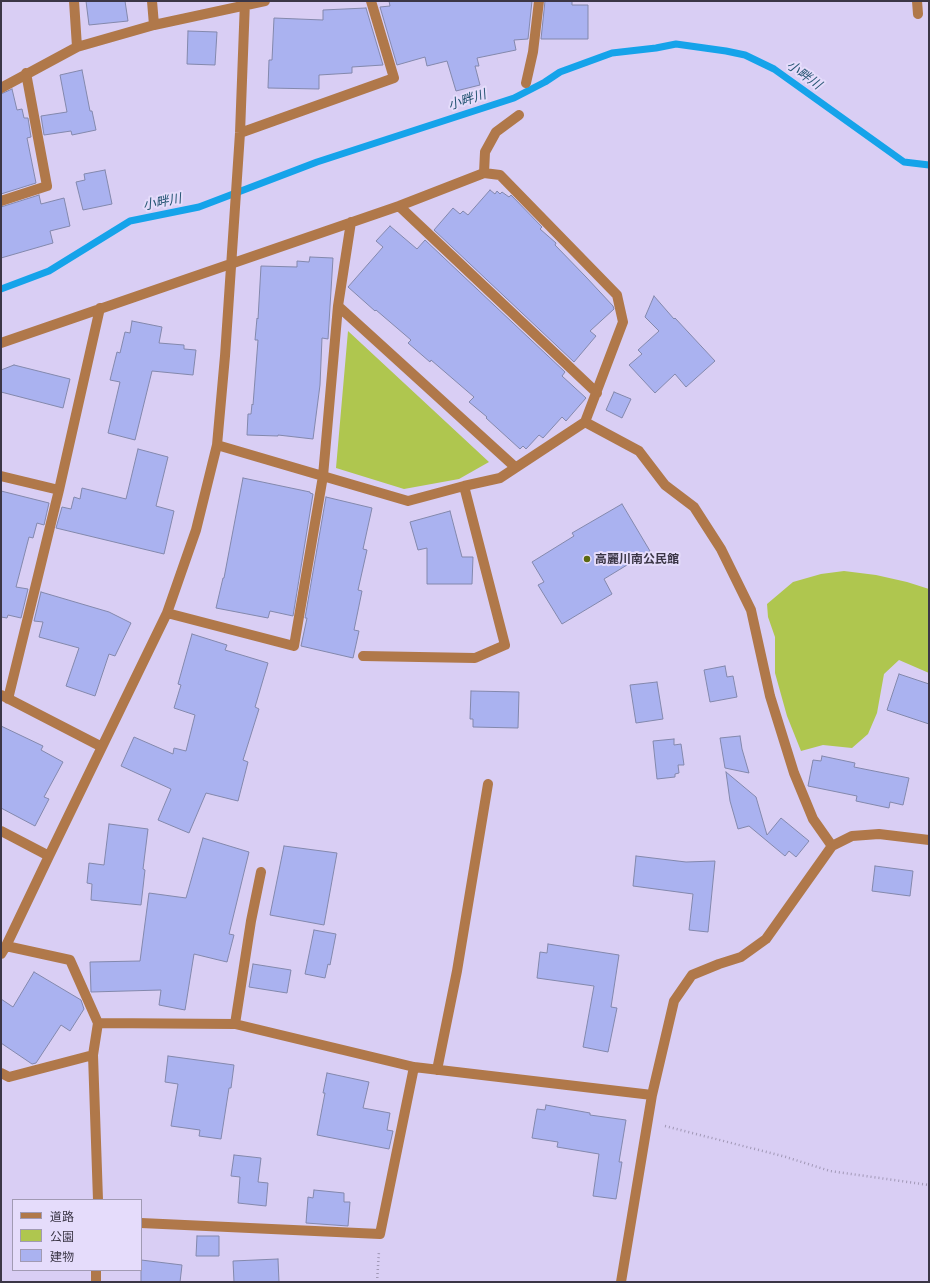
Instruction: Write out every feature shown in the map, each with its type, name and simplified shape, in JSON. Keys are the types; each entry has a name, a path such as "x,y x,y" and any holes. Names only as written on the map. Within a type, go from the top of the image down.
{"street":[{"path":"74,1 77,47"},
{"path":"152,1 154,25"},
{"path":"1,88 26,73 77,47 154,25 245,3 266,1"},
{"path":"240,133 394,78 371,1"},
{"path":"526,83 539,1"},
{"path":"917,1 918,14"},
{"path":"98,1199 93,1055 98,1023 70,960 3,950 167,613 196,530 217,445 240,147 245,3"},
{"path":"1,201 47,186 26,73"},
{"path":"484,173 485,152 496,132 519,116"},
{"path":"1,343 399,206 484,173 500,175 618,296 623,322 586,422 500,478 408,500 217,445"},
{"path":"399,206 597,393"},
{"path":"167,613 294,646 323,476 338,306 351,222"},
{"path":"338,306 515,467"},
{"path":"100,308 59,490 5,697 102,747"},
{"path":"586,422 639,451 665,486 694,508 721,549 751,610 770,696 794,773 813,819 832,846"},
{"path":"1,476 59,490"},
{"path":"363,656 475,658 505,645 464,486"},
{"path":"437,1070 458,963 488,784"},
{"path":"1,830 48,856"},
{"path":"621,1282 647,1121 674,1001 692,976 719,964 740,957 766,939 832,846 852,836 879,834 929,840"},
{"path":"235,1024 251,921 261,872"},
{"path":"98,1023 235,1024 414,1067 652,1095"},
{"path":"1,1072 9,1077 93,1055"},
{"path":"142,1223 380,1234 414,1067"},
{"path":"96,1271 96,1282"}],"path":[{"path":"647,1121 786,1157 830,1171 929,1185"},
{"path":"377,1282 380,1234"}],"green space":[{"path":"348,331 489,462 459,479 404,489 336,468"},
{"path":"844,571 876,575 929,589 929,673 899,660 884,674 877,713 868,734 852,748 823,745 801,751 787,716 775,673 775,637 768,617 767,604 793,582 821,574"}],"building":[{"path":"86,1 125,1 128,21 89,25"},
{"path":"389,1 532,1 528,39 514,40 516,50 477,58 479,66 475,66 480,85 456,91 447,61 427,66 425,57 397,65 380,7 390,6"},
{"path":"545,1 572,1 572,5 588,5 588,39 541,39"},
{"path":"366,8 383,65 352,67 352,73 319,75 319,89 268,88 269,60 272,60 274,18 323,20 323,10"},
{"path":"188,31 217,32 215,65 187,64"},
{"path":"82,70 90,111 92,111 96,130 72,135 71,131 44,135 41,116 67,112 60,75"},
{"path":"12,89 17,110 22,109 24,118 28,118 31,137 27,138 36,183 1,194 1,94"},
{"path":"105,170 112,204 83,210 76,182 85,180 84,174"},
{"path":"490,190 495,194 497,191 500,194 502,192 509,197 511,195 542,227 540,229 556,243 555,245 613,306 614,309 590,331 596,336 574,362 434,230 453,208 460,214 463,211 468,215"},
{"path":"39,195 41,204 64,198 70,226 50,231 53,243 1,258 1,207"},
{"path":"390,226 417,249 425,240 565,372 562,376 586,398 566,421 562,417 543,438 539,435 526,449 523,446 520,449 469,402 474,397 431,360 430,362 408,343 411,340 348,287 383,247 376,241"},
{"path":"310,257 333,258 328,339 322,338 320,385 313,439 278,435 247,435 248,414 251,414 252,404 253,405 258,340 255,340 257,318 258,319 261,266 297,267 297,261 309,262"},
{"path":"654,296 715,361 686,387 675,374 655,393 629,365 642,354 638,350 659,331 645,317"},
{"path":"132,321 162,327 159,343 184,345 184,349 196,350 193,375 152,371 135,440 108,433 120,382 110,380 117,352 120,353 125,332 130,333"},
{"path":"14,365 70,379 63,408 1,392 1,370"},
{"path":"614,392 631,399 622,418 606,410"},
{"path":"138,449 168,457 156,506 174,511 164,554 56,528 62,507 71,509 74,497 80,499 82,488 126,499"},
{"path":"243,478 310,492 313,494 293,616 270,611 268,618 216,608 224,578"},
{"path":"1,491 49,503 44,525 37,523 33,538 29,537 16,587 28,589 21,618 8,615 7,618 1,617"},
{"path":"326,497 372,508 363,549 367,550 358,590 362,591 354,630 359,631 353,658 301,646 307,618 305,618"},
{"path":"622,504 650,551 604,579 612,594 562,624 538,585 544,582 532,562 574,536 572,533"},
{"path":"450,511 462,557 473,557 472,584 427,584 427,548 418,550 410,522"},
{"path":"41,592 109,612 131,623 115,656 109,654 95,696 66,686 79,648 39,637 43,622 34,621"},
{"path":"192,634 227,645 225,650 268,663 255,707 259,709 243,760 248,762 238,801 206,793 189,833 158,820 171,789 121,766 134,737 173,754 174,748 186,751 195,715 174,708 181,685 178,684"},
{"path":"725,666 727,677 733,676 737,697 710,702 704,670"},
{"path":"899,674 929,684 929,724 887,710"},
{"path":"657,682 663,719 636,723 630,685"},
{"path":"471,691 519,692 518,728 473,727 473,719 470,719"},
{"path":"1,726 43,746 41,750 63,762 44,797 49,799 35,826 1,808"},
{"path":"740,736 749,773 725,768 720,738"},
{"path":"674,739 674,745 681,744 684,765 678,765 679,773 675,774 675,777 657,779 653,741"},
{"path":"822,756 855,763 854,767 909,778 903,805 890,802 889,808 856,801 857,796 808,786 813,760 821,761"},
{"path":"726,772 756,797 767,835 781,818 809,841 796,857 789,851 785,856 749,826 738,829 730,801"},
{"path":"109,824 148,829 143,869 145,870 141,905 91,900 92,884 87,883 89,863 104,865"},
{"path":"203,838 249,852 229,934 234,935 227,962 194,954 185,1010 159,1005 161,990 91,992 90,962 140,961 149,893 186,898"},
{"path":"284,846 337,853 324,925 270,915"},
{"path":"636,856 686,862 715,861 708,932 689,930 693,894 633,886"},
{"path":"875,866 913,871 910,896 872,891"},
{"path":"314,930 336,934 330,965 328,964 325,978 305,974"},
{"path":"548,944 619,955 611,1007 617,1008 608,1052 583,1047 594,986 537,978 540,952 547,953"},
{"path":"253,964 291,970 287,993 249,987"},
{"path":"34,972 81,1000 84,1009 70,1031 61,1025 36,1063 32,1064 1,1043 1,999 13,1007"},
{"path":"168,1056 234,1065 221,1139 199,1136 200,1130 171,1126 178,1084 165,1082"},
{"path":"327,1073 369,1082 363,1108 390,1113 387,1130 393,1131 389,1149 317,1135 325,1093 323,1093"},
{"path":"546,1105 590,1113 590,1115 626,1120 619,1162 622,1162 616,1199 593,1196 599,1154 557,1147 558,1142 532,1138 537,1109 545,1110"},
{"path":"234,1155 261,1158 258,1182 268,1183 266,1206 238,1203 240,1177 231,1176"},
{"path":"314,1190 344,1193 344,1202 350,1202 348,1226 306,1223 308,1197 313,1198"},
{"path":"197,1236 219,1236 219,1256 196,1256"},
{"path":"278,1259 279,1282 234,1282 233,1261"},
{"path":"142,1260 182,1265 180,1282 141,1282"}],"waterway":[{"name":"小畔川","path":"1,289 49,271 130,221 199,207 317,162 514,98 545,82 560,72 612,53 676,44 745,55 774,69 904,162 929,165"}],"place":[{"name":"高麗川南公民館","path":"587,559"}]}
